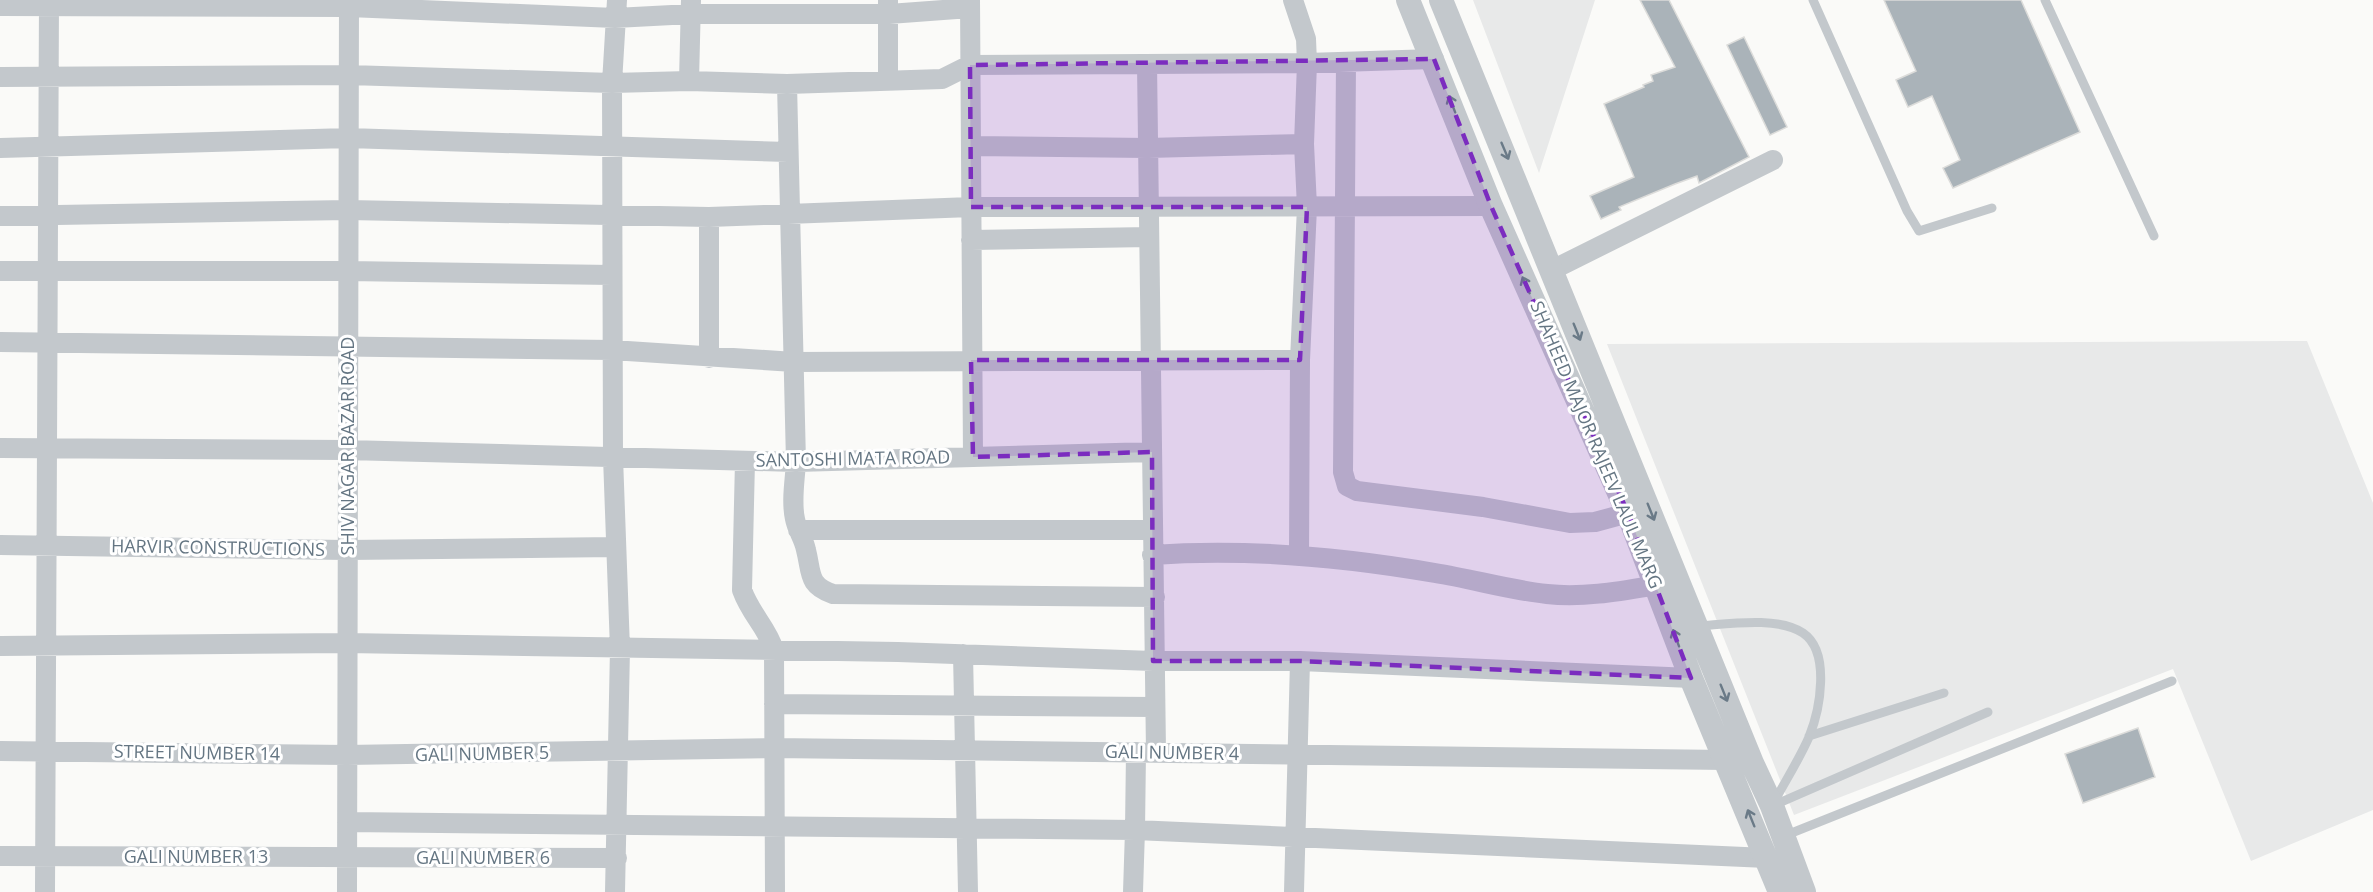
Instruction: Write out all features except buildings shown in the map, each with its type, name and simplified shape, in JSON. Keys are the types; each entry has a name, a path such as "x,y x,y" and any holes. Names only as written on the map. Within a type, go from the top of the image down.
{"street":[{"path":"1293,0 1306,39 1307,63 1304,144 1307,207 1300,360 1299,556"},
{"name":"SHAHEED MAJOR RAJEEV LAUL MARG","path":"1408,0 1434,59 1491,206 1628,513 1691,678 1780,892"},
{"name":"SHAHEED MAJOR RAJEEV LAUL MARG","path":"1441,0 1696,627 1772,806 1804,892"},
{"path":"45,892 49,3"},
{"path":"0,6 49,3 349,3 616,9 889,7 970,4"},
{"name":"SHIV NAGAR BAZAR ROAD","path":"347,892 349,3"},
{"name":"SANTOSHI MATA ROAD","path":"0,448 347,450 796,462 973,457 970,4"},
{"path":"689,81 691,7"},
{"path":"888,81 889,7"},
{"path":"615,892 620,649 613,457 612,350 612,83 616,9"},
{"path":"0,77 349,75 612,83 689,81 787,84 942,79 970,65 1307,63 1434,59"},
{"path":"1346,62 1343,472 1347,486 1357,491 1483,507 1570,523 1596,522 1628,513"},
{"path":"1147,64 1149,360 1156,752"},
{"path":"787,84 792,216 796,462 793,506 814,582 820,590 833,594 1155,597"},
{"path":"0,147 47,148 348,138 788,152"},
{"path":"971,146 1148,148 1304,144"},
{"path":"1552,270 1773,160"},
{"path":"0,216 47,217 348,210 613,217 709,217 792,216 971,207 1491,206"},
{"path":"709,217 709,358"},
{"path":"971,240 1149,237"},
{"path":"0,271 348,271 612,275"},
{"path":"0,342 612,350 794,362 1300,360"},
{"path":"973,457 1152,452"},
{"path":"745,461 742,590 749,609 770,638 774,651 775,892"},
{"path":"798,530 1152,530"},
{"name":"HARVIR CONSTRUCTIONS","path":"0,545 347,550 616,547"},
{"path":"1152,555 1197,552 1299,556 1436,573 1550,594 1601,594 1657,585"},
{"path":"0,646 347,643 963,654 1153,661 1300,661 1691,678"},
{"path":"963,654 968,892"},
{"path":"1294,892 1300,661"},
{"path":"774,704 1154,707"},
{"name":"GALI NUMBER 4","path":"618,752 774,748 1726,760"},
{"name":"STREET NUMBER 14","path":"0,751 346,755"},
{"name":"GALI NUMBER 5","path":"346,755 618,752"},
{"path":"1133,892 1136,752"},
{"path":"347,822 965,826 1135,830 1767,858"},
{"name":"GALI NUMBER 13","path":"0,856 348,858"},
{"name":"GALI NUMBER 6","path":"348,858 617,858"}],"lane":[{"path":"1813,0 1907,211 1919,231 1992,208"},
{"path":"2045,0 2154,236"},
{"path":"1696,627 1757,622 1784,626 1803,632 1816,646 1821,669 1819,698 1809,736 1772,806"},
{"path":"1782,837 2172,681"},
{"path":"1809,736 1944,693"},
{"path":"1772,806 1988,712"}],"highlighted area":[{"path":"1434,59 1491,206 1628,513 1691,678 1300,661 1153,661 1152,452 973,457 971,360 1300,360 1307,207 971,207 970,65"}],"shaded area":[{"path":"1473,0 1595,0 1539,173"},
{"path":"2307,341 2373,503 2373,810 2251,861 2173,669 1794,815 1607,344"}]}
